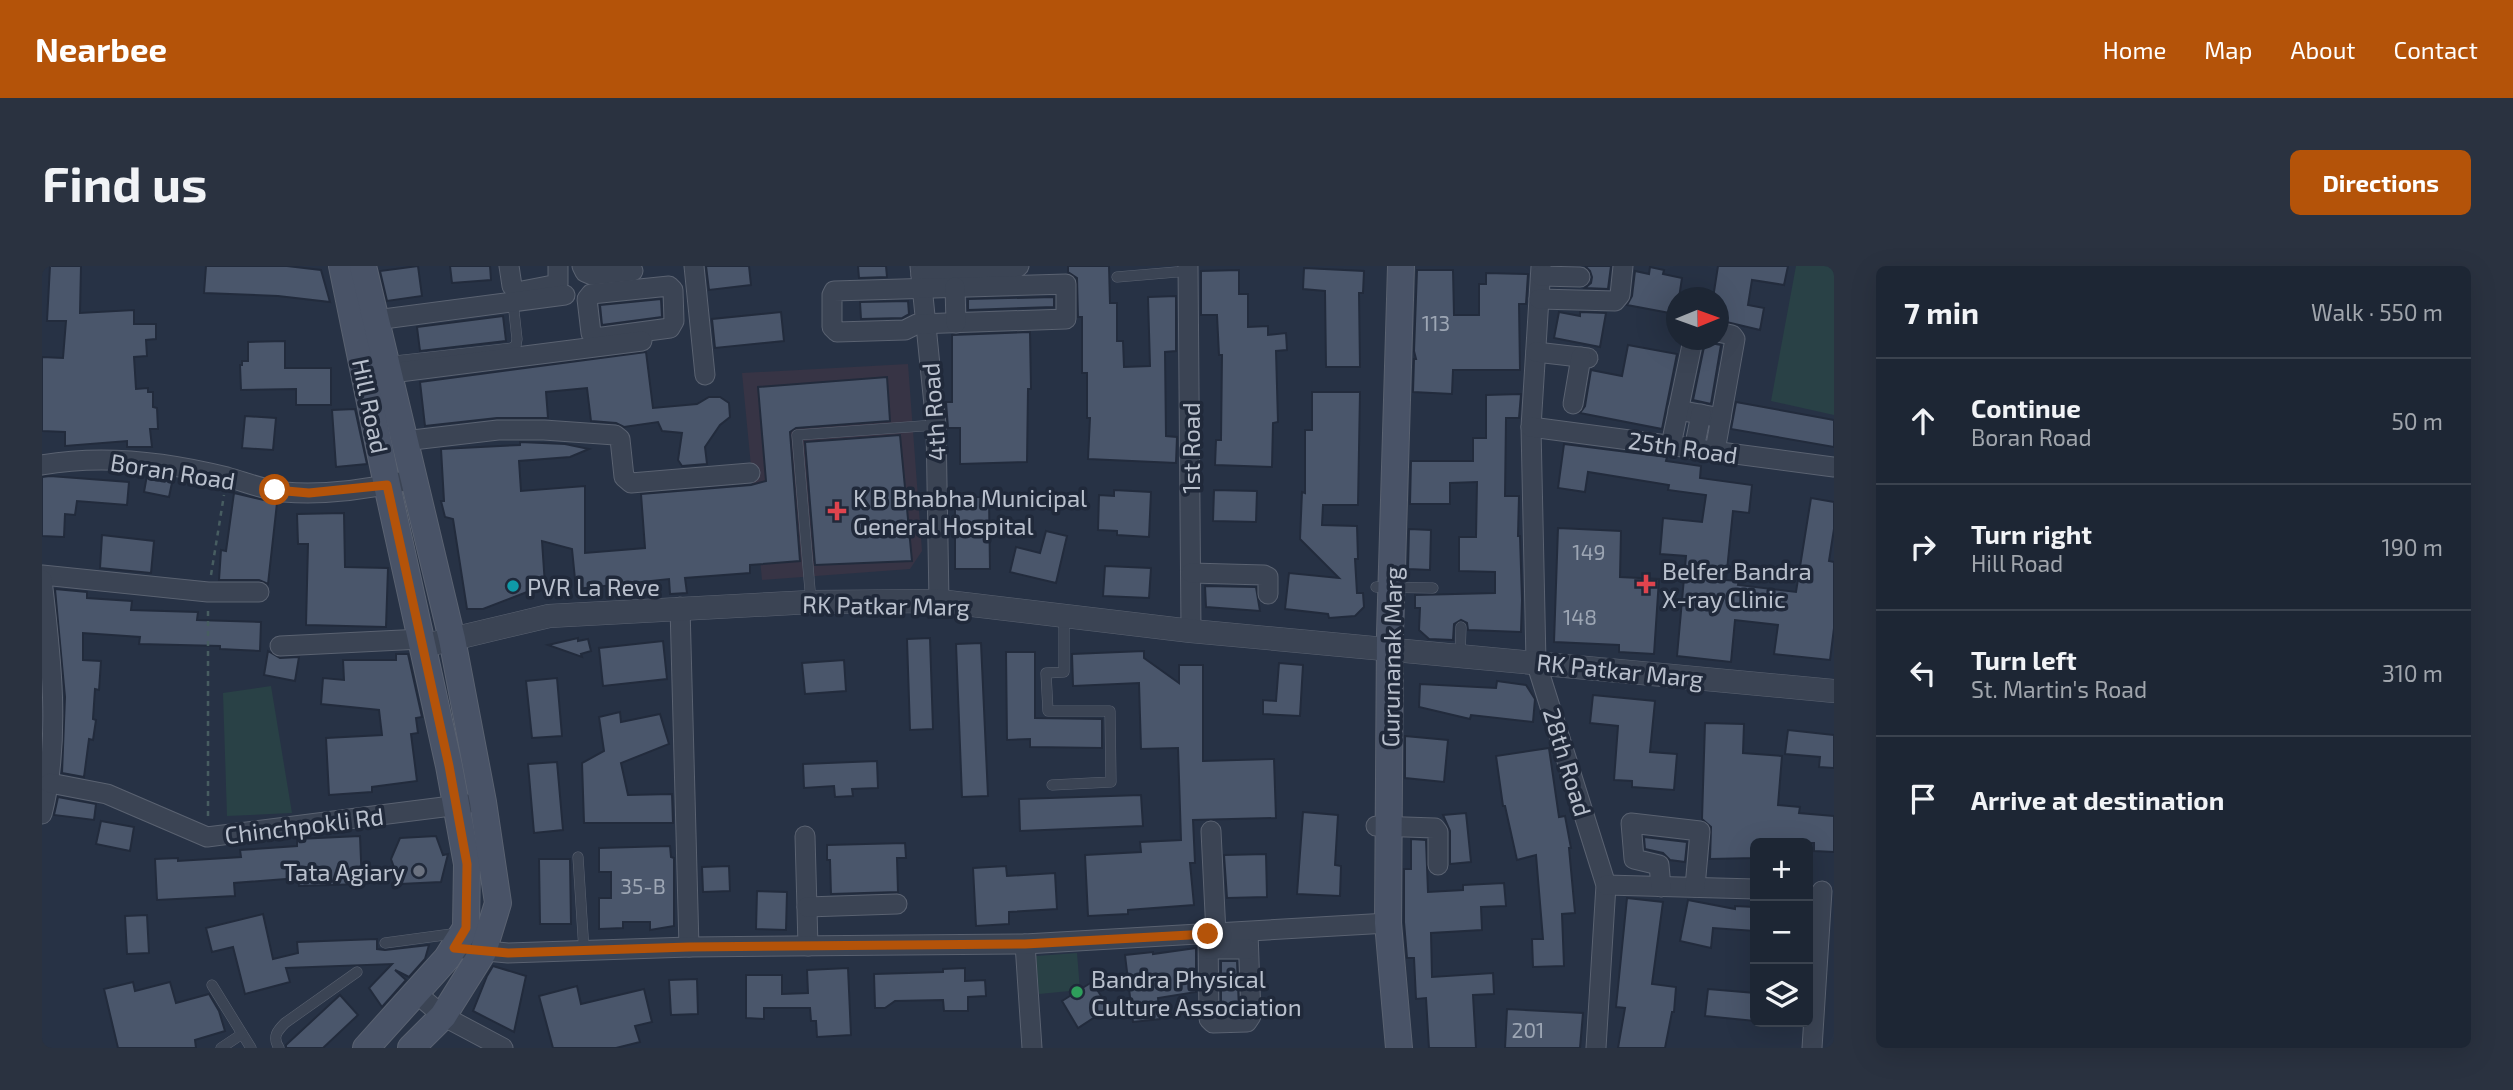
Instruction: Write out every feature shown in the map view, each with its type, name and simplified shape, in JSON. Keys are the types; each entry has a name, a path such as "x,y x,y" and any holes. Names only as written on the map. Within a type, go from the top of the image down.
{"main road":[{"name":"Hill Road","path":"342,266 404,441 452,639 470,803 466,928 459,940"},
{"name":"Hill Road","path":"363,266 376,320 387,485 422,643 498,903 483,952 443,1016 411,1048"},
{"name":"Gurunanak Marg","path":"1385,266 1382,924 1387,1048"},
{"name":"Gurunanak Marg","path":"1384,587 1401,266"},
{"name":"Gurunanak Marg","path":"1382,924 1399,1048"},
{"path":"366,1048 459,940"}],"street":[{"path":"509,266 517,292 558,284 558,266"},
{"path":"582,266 584,272 592,275 633,271"},
{"path":"694,266 705,375"},
{"path":"920,296 955,291 1019,266"},
{"path":"1541,280 1580,281 1612,302 1620,295 1623,266"},
{"name":"1st Road","path":"1188,268 1191,631"},
{"path":"1541,280 1580,281"},
{"name":"28th Road","path":"1541,280 1531,427 1536,662 1606,885 1596,1048"},
{"path":"920,296 955,291 1065,283 1066,319 955,291"},
{"path":"669,286 673,290 673,296 674,321 670,328 603,337 591,333 587,299 592,294 669,286"},
{"path":"673,296 697,293"},
{"path":"376,320 565,295"},
{"name":"4th Road","path":"920,296 936,425 939,601"},
{"path":"1715,451 1735,339 1729,334"},
{"path":"380,370 642,341"},
{"path":"1660,439 1678,410 1691,350"},
{"path":"1536,352 1585,358 1573,404"},
{"path":"1678,410 1721,418"},
{"path":"1694,449 1701,414"},
{"name":"25th Road","path":"1531,427 1660,439 1694,449 1834,467"},
{"path":"404,441 498,430 615,435 620,439 624,477 631,483 750,472"},
{"name":"Boran Road","path":"42,466 66,461 104,459 181,467 281,492 302,493 413,480"},
{"path":"1191,573 1264,575 1268,577 1268,594"},
{"path":"42,814 53,671 42,578 208,592 259,592"},
{"name":"RK Patkar Marg","path":"422,643 452,639 549,615 811,602 939,601 1191,631 1834,691"},
{"path":"680,607 689,947"},
{"path":"280,646 422,643"},
{"name":"Chinchpokli Rd","path":"47,770 149,813 175,821 207,837 470,803"},
{"path":"1661,887 1660,865 1633,859 1631,823 1700,831 1695,887"},
{"path":"1382,827 1436,828 1438,865"},
{"path":"1211,831 1209,1019 1213,1023 1247,1022 1251,1016 1248,941"},
{"path":"805,836 808,946"},
{"path":"1606,885 1750,889"},
{"path":"1812,1048 1821,891"},
{"path":"807,907 897,904"},
{"path":"459,940 483,952 1211,939 1248,941 1382,924"},
{"path":"1025,944 1032,1048"},
{"path":"416,993 443,1016 503,1048"}],"lane":[{"path":"1117,278 1188,268"},
{"path":"380,370 512,348 517,339 513,302"},
{"path":"811,602 797,436 936,425"},
{"path":"1384,587 1433,588"},
{"path":"1052,785 1111,782 1110,711 1048,711 1046,673 1064,672 1064,616"},
{"path":"1460,655 1461,627"},
{"path":"578,857 584,951"},
{"path":"385,943 459,940"},
{"path":"279,1048 275,1041 276,1033 285,1023 357,972"},
{"path":"212,985 251,1048"},
{"path":"221,1048 242,1034"}],"path":[{"path":"207,837 208,592 226,477"}],"shaded area":[{"name":"K B Bhabha Municipal General Hospital","path":"908,364 922,551 910,569 762,580 742,373"}],"green space":[{"path":"1796,266 1834,266 1834,415 1771,401"},
{"path":"271,686 292,813 227,816 223,693"},
{"path":"1077,953 1080,990 1039,994 1036,956"}],"building":[{"path":"50,266 81,266 80,313 134,310 134,324 156,324 156,339 146,340 147,356 134,357 136,389 148,388 148,392 153,392 153,407 157,408 158,429 150,429 152,447 127,447 127,441 65,446 65,432 42,431 42,357 63,358 66,321 47,321"},
{"path":"206,266 287,266 321,270 330,302 278,296 204,293"},
{"path":"418,266 422,296 387,301 380,271"},
{"path":"450,266 490,266 491,280 452,283"},
{"path":"706,266 749,266 751,285 709,290"},
{"path":"858,266 886,266 887,277 859,278"},
{"path":"1068,266 1109,266 1110,303 1117,303 1117,341 1123,341 1124,367 1150,366 1148,297 1176,296 1176,351 1165,352 1166,436 1177,437 1176,463 1088,459 1090,418 1087,418 1087,373 1082,373 1082,317 1078,317 1077,278 1068,272"},
{"path":"1585,266 1611,266 1608,289 1585,288 1591,283 1592,277"},
{"path":"1718,266 1788,266 1784,285 1752,280 1748,305 1764,308 1760,330 1729,323 1729,287 1715,287"},
{"path":"1650,267 1664,270 1663,274 1682,278 1681,287 1666,287 1666,312 1627,305 1632,296 1635,271 1649,274"},
{"path":"1304,268 1364,271 1363,293 1359,293 1360,367 1326,367 1325,291 1303,289"},
{"path":"1239,270 1239,294 1248,294 1248,327 1268,326 1268,335 1286,333 1287,350 1276,351 1278,422 1273,423 1272,467 1215,465 1216,440 1221,440 1222,355 1219,355 1217,315 1201,315 1201,271"},
{"path":"1417,270 1453,270 1454,315 1479,315 1479,284 1486,284 1486,273 1528,274 1526,304 1519,304 1520,370 1453,370 1452,394 1413,392"},
{"path":"1054,297 1054,307 968,310 968,299"},
{"path":"661,299 662,317 602,325 600,305"},
{"path":"908,301 909,314 902,318 861,319 860,302"},
{"path":"781,312 784,341 715,348 712,319"},
{"path":"1559,312 1580,316 1580,312 1606,313 1600,347 1554,338"},
{"path":"503,316 506,341 420,351 417,327"},
{"path":"1030,332 1031,389 1028,389 1027,462 960,464 960,428 948,428 946,402 952,402 952,335"},
{"path":"285,341 285,368 331,368 331,405 296,405 296,389 241,390 240,365 242,361 248,361 248,342"},
{"path":"1628,345 1677,354 1662,429 1580,413 1585,406 1591,370 1622,376"},
{"path":"1703,350 1720,350 1711,404 1693,400"},
{"path":"646,352 653,408 697,404 709,397 720,397 729,403 730,417 720,425 705,447 707,464 682,466 678,460 682,433 662,431 658,422 624,427 616,423 591,421 587,388 546,392 548,418 497,418 425,426 420,382"},
{"path":"887,377 890,421 796,428 790,432 800,561 750,565 750,573 685,578 687,593 670,594 669,579 576,589 572,549 542,541 545,585 483,609 467,609 453,519 445,517 441,501 444,501 441,449 520,445 520,442 565,444 589,449 570,457 519,461 521,491 585,486 585,553 645,548 641,494 751,485 766,481 758,387"},
{"path":"1312,392 1360,392 1358,505 1323,505 1322,525 1357,526 1357,593 1363,593 1364,607 1355,616 1329,618 1328,614 1285,609 1289,573 1339,578 1300,539 1302,492 1305,493 1305,430 1312,430"},
{"path":"1521,394 1519,418 1506,418 1505,496 1519,496 1521,632 1468,630 1467,623 1461,620 1454,624 1453,640 1429,639 1419,630 1420,608 1415,608 1415,595 1495,593 1495,572 1459,571 1459,537 1476,537 1477,482 1450,483 1450,504 1410,504 1411,461 1473,461 1473,438 1486,438 1486,395"},
{"path":"1736,402 1834,420 1834,447 1731,429"},
{"path":"355,409 367,464 336,467 332,410"},
{"path":"245,416 276,418 273,450 242,448"},
{"path":"900,435 912,561 815,565 805,442"},
{"path":"1564,444 1667,457 1666,461 1701,466 1700,478 1752,485 1749,513 1733,511 1726,580 1739,581 1738,585 1796,592 1811,498 1834,502 1834,529 1829,561 1834,562 1834,628 1830,660 1774,654 1778,625 1735,620 1731,662 1677,656 1686,556 1660,554 1663,518 1702,522 1706,495 1668,490 1669,485 1588,472 1585,492 1558,488"},
{"path":"147,475 173,478 169,497 144,492"},
{"path":"42,477 129,482 127,505 77,501 75,515 65,514 64,537 42,536"},
{"path":"1114,490 1151,492 1149,537 1117,535 1117,531 1098,530 1099,495 1114,496"},
{"path":"1214,490 1257,491 1256,522 1213,521"},
{"path":"234,493 277,503 268,584 259,580 219,580 221,550 226,551"},
{"path":"955,497 989,497 990,569 955,569"},
{"path":"344,513 345,567 388,568 386,627 306,625 308,544 298,544 297,514"},
{"path":"1558,528 1621,531 1620,577 1659,579 1654,654 1619,652 1619,645 1554,642"},
{"path":"1409,529 1431,530 1430,570 1408,569"},
{"path":"1046,531 1067,536 1056,583 1010,572 1016,547 1040,553"},
{"path":"102,535 154,541 151,573 100,568"},
{"path":"1105,566 1151,568 1149,598 1103,596"},
{"path":"1205,586 1256,587 1260,611 1206,607"},
{"path":"55,589 87,592 87,598 132,601 131,610 198,612 197,620 261,622 260,651 220,649 220,646 139,644 140,637 83,633 83,660 101,661 99,690 95,689 93,719 96,720 93,740 89,739 84,777 62,773 65,697"},
{"path":"578,638 578,641 588,639 591,651 581,654 582,657 548,645"},
{"path":"930,638 933,729 910,730 907,639"},
{"path":"663,641 667,679 603,686 599,648"},
{"path":"981,643 988,796 962,797 956,644"},
{"path":"268,651 280,658 299,657 295,681 264,675"},
{"path":"1144,651 1144,658 1179,683 1179,665 1203,665 1203,761 1274,759 1276,818 1193,820 1195,863 1190,863 1194,905 1128,910 1128,914 1088,916 1085,855 1141,852 1140,842 1181,840 1178,748 1141,749 1139,683 1073,686 1072,654"},
{"path":"1006,652 1035,652 1035,718 1102,719 1102,748 1030,747 1030,739 1007,740"},
{"path":"396,654 408,654 422,717 416,718 418,733 411,734 417,781 372,787 372,792 329,795 326,738 382,735 379,710 321,704 323,678 344,680 343,660 396,660"},
{"path":"844,660 846,691 805,694 802,663"},
{"path":"1279,663 1303,665 1300,716 1263,714 1263,700 1276,701"},
{"path":"557,678 562,736 532,738 526,681"},
{"path":"1497,681 1526,685 1535,699 1533,722 1471,715 1470,719 1419,707 1420,684 1496,688"},
{"path":"1593,695 1655,701 1650,752 1677,754 1674,790 1632,787 1632,781 1614,780 1618,726 1590,723"},
{"path":"620,712 621,722 660,714 669,744 621,763 628,795 672,794 673,823 584,823 582,763 604,751 599,717"},
{"path":"1705,723 1744,724 1743,753 1782,756 1778,805 1800,807 1799,813 1834,816 1834,852 1814,851 1813,838 1750,838 1750,858 1710,859 1711,827 1702,819"},
{"path":"1788,730 1834,735 1834,768 1819,767 1820,757 1785,754"},
{"path":"1405,736 1448,740 1444,782 1405,778"},
{"path":"1549,748 1559,817 1565,816 1571,848 1575,913 1562,914 1564,966 1533,967 1532,939 1543,939 1536,855 1517,860 1503,806 1496,756"},
{"path":"877,761 878,788 852,789 853,796 835,797 834,786 804,788 803,764"},
{"path":"557,762 563,830 534,833 528,764"},
{"path":"1141,795 1143,826 1020,831 1019,799"},
{"path":"58,797 96,804 94,820 54,815"},
{"path":"1303,812 1338,815 1335,865 1341,866 1340,896 1297,894"},
{"path":"1466,813 1471,862 1450,864 1450,831 1443,815"},
{"path":"101,821 134,827 130,851 96,844"},
{"path":"360,836 362,884 299,886 298,878 234,883 235,896 157,900 155,859 178,858 178,861 241,857 240,850 297,846 297,839"},
{"name":"Tata Agiary","path":"436,836 443,855 448,854 441,882 400,884 391,859 400,838"},
{"path":"1644,837 1687,842 1685,862 1670,860 1663,853 1645,849"},
{"path":"1411,839 1426,840 1428,892 1463,890 1463,885 1504,883 1506,906 1481,907 1482,930 1431,933 1432,977 1493,973 1494,994 1473,995 1476,1048 1429,1048 1426,998 1416,999 1414,958 1407,958 1404,869 1411,869"},
{"path":"905,843 906,858 897,858 898,892 831,894 827,845"},
{"path":"670,846 671,857 674,858 674,926 650,930 650,922 623,922 623,928 599,929 599,898 611,898 611,872 599,872 599,848"},
{"path":"1266,854 1267,897 1227,898 1224,855"},
{"path":"539,859 570,859 571,924 540,924"},
{"path":"729,866 730,891 703,892 702,867"},
{"path":"1006,866 1007,876 1055,873 1057,909 1009,912 1009,924 976,926 973,868"},
{"path":"757,891 787,892 786,930 756,929"},
{"path":"1627,898 1663,902 1652,984 1676,987 1674,1012 1665,1048 1618,1048 1625,1008 1616,1007"},
{"path":"1688,900 1735,909 1735,906 1750,907 1750,931 1713,928 1711,948 1680,941"},
{"path":"263,914 273,959 298,953 297,942 377,939 377,949 385,950 429,945 425,959 409,977 395,970 406,980 382,1007 369,988 392,964 286,968 290,982 245,994 233,947 212,952 206,928"},
{"path":"147,915 149,953 127,954 125,916"},
{"path":"1196,948 1196,992 1158,998 1160,1019 1133,1022 1125,955"},
{"path":"1221,961 1237,961 1239,1010 1221,1011"},
{"path":"493,966 526,976 514,1032 473,1011"},
{"path":"848,968 851,1035 817,1037 816,1021 811,1021 810,1008 764,1008 764,1019 746,1018 746,975 782,975 782,994 808,993 807,970"},
{"path":"965,968 965,981 985,980 986,996 968,997 968,1011 944,1011 943,1000 895,1001 885,1008 875,1008 874,974 943,972 943,969"},
{"path":"697,979 698,1014 671,1015 669,980"},
{"path":"133,982 135,991 170,982 176,1003 209,994 219,1011 225,1031 195,1040 196,1048 118,1048 104,989"},
{"path":"1092,982 1109,1008 1078,1028 1062,1001"},
{"path":"577,986 581,1004 644,989 652,1022 635,1026 640,1042 616,1048 553,1048 539,996"},
{"path":"1708,989 1750,993 1750,1020 1705,1016"},
{"path":"340,995 358,1015 323,1048 286,1048 286,1045"},
{"path":"1507,1009 1583,1013 1580,1048 1505,1048"}],"place":[{"name":"K B Bhabha Municipal General Hospital","path":"837,511"},
{"name":"Belfer Bandra X-ray Clinic","path":"1646,584"},
{"name":"PVR La Reve","path":"513,586"},
{"name":"Tata Agiary","path":"419,871"},
{"name":"Bandra Physical Culture Association","path":"1077,992"}],"route":[{"path":"275,490 309,493 387,485 449,766 467,864 466,928 454,948 508,953 689,947 1025,944 1208,934"}]}
